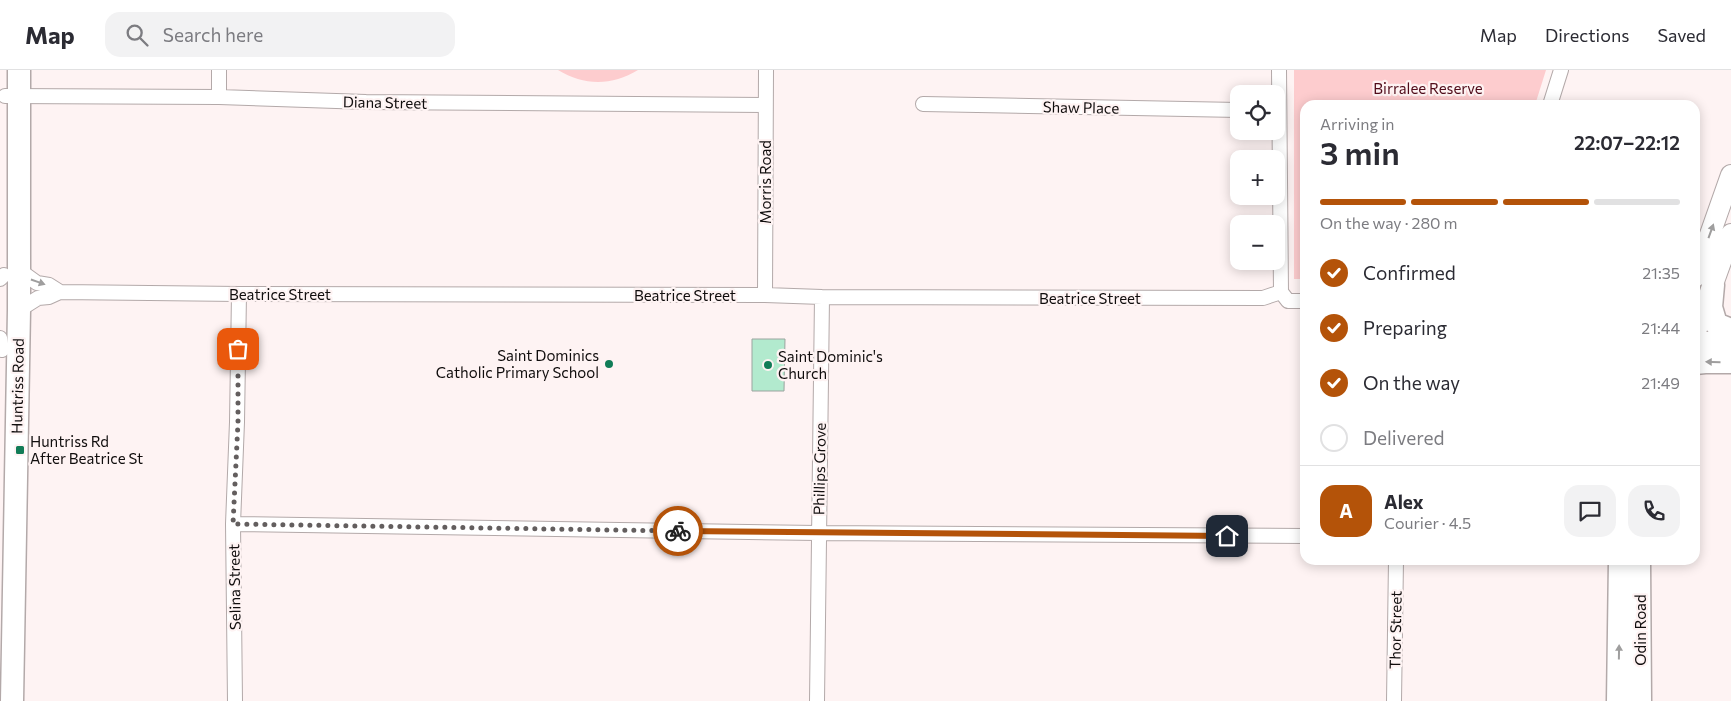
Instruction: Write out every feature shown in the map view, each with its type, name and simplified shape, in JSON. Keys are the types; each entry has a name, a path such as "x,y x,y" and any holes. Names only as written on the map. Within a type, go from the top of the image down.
{"main road":[{"name":"Huntriss Road","path":"5,70 12,96"},
{"name":"Huntriss Road","path":"0,666 2,557 1,344 8,274 12,96 19,70"},
{"path":"1700,305 1704,281 1725,211 1731,178"},
{"path":"1731,234 1704,281 1716,324 1731,330"},
{"name":"Huntriss Road","path":"8,274 18,310 12,701"},
{"path":"1700,343 1731,343"},
{"path":"1700,362 1731,362"},
{"name":"Odin Road","path":"1618,701 1620,565"},
{"name":"Odin Road","path":"1639,565 1640,701"}],"street":[{"path":"219,70 219,97"},
{"name":"Morris Road","path":"764,295 766,70"},
{"path":"1279,70 1279,85"},
{"path":"1552,100 1561,70"},
{"name":"Diana Street","path":"12,96 219,97 366,102 765,105"},
{"name":"Shaw Place","path":"923,104 1230,110"},
{"path":"1278,140 1281,292 1288,301 1300,302"},
{"name":"Beatrice Street","path":"8,274 49,285 60,292"},
{"name":"Beatrice Street","path":"18,310 38,298 49,297 60,292 1263,298 1281,292"},
{"name":"Selina Street","path":"235,701 233,524 238,422 239,294"},
{"name":"Phillips Grove","path":"817,701 822,297"},
{"path":"233,524 818,533 1300,536"},
{"name":"Thor Street","path":"1394,701 1396,565"}],"green space":[{"path":"558,70 638,70 618,79 598,82 578,79"},
{"name":"Birralee Reserve","path":"1294,70 1546,70 1537,100 1300,100 1300,279 1294,279"}],"building":[{"name":"Saint Dominic's Church","path":"752,339 785,339 784,391 752,391"}],"way so far":[{"path":"238,349 238,422 233,524 678,531"}],"place":[{"name":"Saint Dominics Catholic Primary School","path":"609,364"},
{"name":"Saint Dominic's Church","path":"768,365"},
{"name":"Huntriss Rd After Beatrice St","path":"20,450"}],"route":[{"path":"678,531 1227,536"}]}
